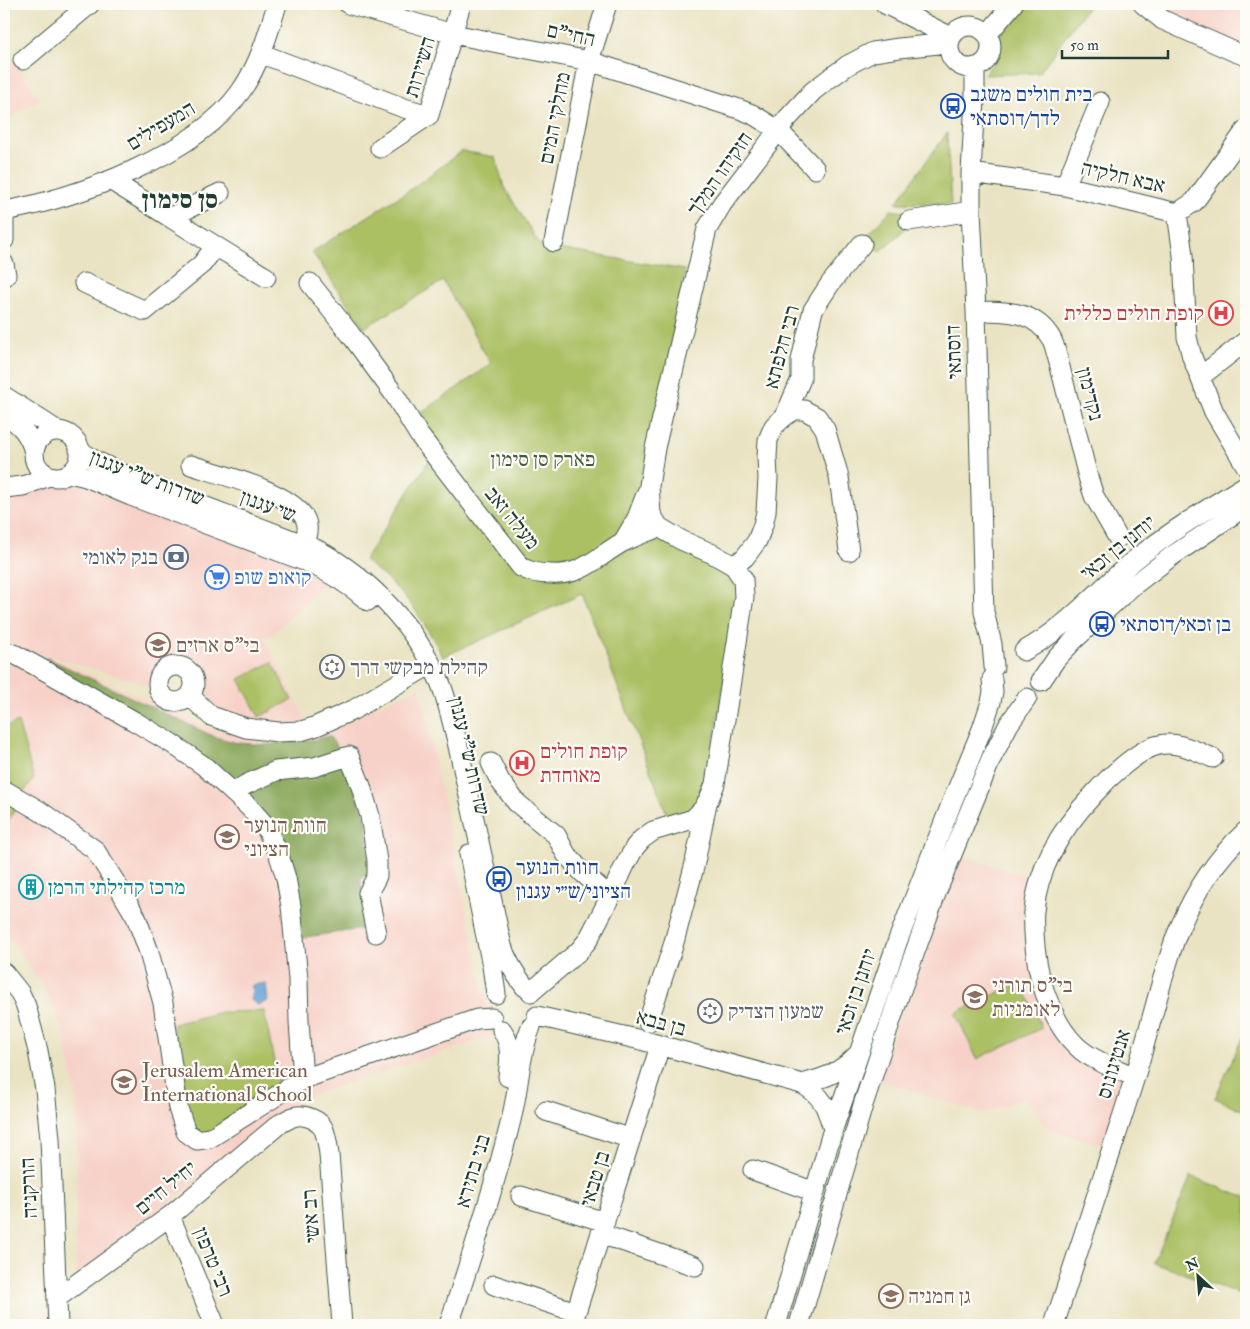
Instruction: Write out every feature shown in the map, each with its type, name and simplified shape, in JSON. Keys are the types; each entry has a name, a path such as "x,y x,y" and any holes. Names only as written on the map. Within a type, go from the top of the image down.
{"street":[{"path":"24,60 90,4"},
{"name":"המעפילים","path":"4,211 41,203 110,180 159,158 210,123 226,110 240,92 262,54 277,4"},
{"name":"החי\"ם","path":"348,4 453,34 589,61 739,109 752,114 778,130 815,170"},
{"name":"השיירות","path":"380,148 429,115 461,4"},
{"name":"מחלקי המים","path":"554,242 589,61 607,4"},
{"path":"884,4 930,36"},
{"path":"987,35 1013,4"},
{"path":"1143,4 1163,20 1246,56"},
{"path":"968,26 982,30 987,35 990,49 987,59 982,64 968,68 955,62 949,51 950,40 955,32 968,26"},
{"name":"חזקיהו המלך","path":"659,527 651,514 649,486 658,438 707,229 722,204 778,130 813,91 848,65 873,52 930,36 950,40"},
{"path":"262,54 404,108 429,115"},
{"name":"דוסתאי","path":"975,67 971,211 976,311 984,612 991,636 993,673"},
{"path":"1065,186 1100,102"},
{"path":"1177,213 1194,202 1246,130"},
{"name":"אבא חלקיה","path":"971,173 1065,186 1177,213 1183,255 1187,337 1192,357 1214,412 1246,466"},
{"path":"110,180 216,247 266,276"},
{"path":"171,217 220,193"},
{"path":"4,211 4,240"},
{"path":"909,221 971,211"},
{"name":"רבי חלפתא","path":"785,416 801,379 801,360 813,310 830,284 862,244"},
{"path":"84,283 145,311 202,264 216,247"},
{"path":"4,264 6,274 4,277"},
{"name":"מעלה זאב","path":"310,282 394,394 419,434 521,567 529,572 539,574 561,575 579,571 623,542 659,527"},
{"name":"נקדימון","path":"976,311 1006,311 1020,314 1043,327 1052,341 1094,496 1118,538"},
{"path":"1200,378 1246,341"},
{"path":"4,396 58,431 72,437 77,443 80,457 78,464 70,473 60,477 49,476 23,486 4,487"},
{"path":"734,566 745,557 757,541 766,512 768,440 774,426 794,410 804,410 817,417 825,429 839,477 849,551"},
{"path":"4,413 19,424 27,433 39,469 49,476"},
{"path":"4,487 26,470 40,438 50,432 58,431"},
{"name":"שי עגנון","path":"79,450 94,460 136,480 304,544"},
{"path":"192,465 262,489 289,502 303,514 307,522 307,534 304,544"},
{"name":"שדרות ש\"י עגנון","path":"70,473 86,477 131,496 307,562 326,571 352,588 378,610 401,639 421,670 439,714 446,738 496,994"},
{"name":"יוחנן בן זכאי","path":"1017,651 1041,642 1120,572 1151,548 1246,485"},
{"path":"623,542 637,518 649,486"},
{"name":"יוחנן בן זכאי","path":"1042,681 1056,659 1130,588 1172,556 1246,506"},
{"path":"648,1022 673,946 694,867 708,802 715,784 744,598 744,579 734,566 659,527"},
{"name":"שדרות ש\"י עגנון","path":"304,544 334,559 363,580 392,609 431,662 449,709 505,957 513,972 528,990"},
{"path":"991,636 1003,649 1017,651 1034,657 1038,661 1042,681 1038,689 1027,698 1019,700 1003,696 997,690 993,673 999,658 1017,651"},
{"path":"4,651 16,655 49,673 164,739 204,766 250,807 264,824 278,852 286,878 291,906 298,979 303,1079"},
{"path":"190,696 211,716 246,728 278,732 301,731 353,710 421,670"},
{"name":"יוחנן בן זכאי","path":"776,1325 833,1128 898,940 982,729 993,692 993,673"},
{"name":"יוחנן בן זכאי","path":"799,1325 863,1105 899,996 937,891 991,759 1009,724 1027,698"},
{"path":"1135,1077 1089,1056 1079,1048 1059,1025 1040,979 1035,956 1034,911 1038,889 1052,850 1074,816 1107,780 1128,762 1158,745 1172,744 1213,758"},
{"path":"234,793 245,785 276,771 314,766 349,756 370,816 377,861 377,876 368,894 376,932"},
{"path":"491,763 500,782 517,803 556,835 566,854 583,873 610,897"},
{"path":"4,790 95,850 136,916 148,949 163,1003 178,1108 186,1132 197,1140 210,1138 303,1079 477,1019 497,1024 510,1033 518,1033 534,1021 538,1010 538,1004 528,990 517,985 509,986 496,994 490,1006 490,1012 497,1024"},
{"path":"528,990 564,964 588,940 625,865 642,839 653,831 693,819 708,802"},
{"name":"אנטיגונוס","path":"1054,1325 1135,1077 1179,928 1193,899 1215,866 1230,845 1246,831"},
{"name":"הורקניה","path":"4,973 20,993 31,1020 45,1089 49,1129 58,1325"},
{"name":"הורקניה","path":"4,992 13,997 31,1020"},
{"name":"בן בבא","path":"534,1021 641,1040 802,1084 819,1096 833,1128"},
{"name":"בני בתירא","path":"449,1325 501,1161 512,1117 525,1043 534,1021"},
{"name":"בני בתירא","path":"438,1325 501,1111 510,1054 509,1043 497,1024"},
{"name":"בן טבאי","path":"574,1319 660,1046"},
{"path":"802,1084 838,1072 858,1055"},
{"path":"546,1111 631,1139"},
{"name":"יחיל חיים","path":"57,1298 170,1216 278,1125 294,1116 303,1116"},
{"name":"רב אשי","path":"303,1116 315,1120 322,1125 325,1131 329,1154 338,1325"},
{"path":"753,1170 815,1192"},
{"path":"521,1196 695,1266"},
{"name":"רבי טרפון","path":"170,1216 215,1325"},
{"path":"494,1285 574,1319"}],"shaded area":[{"path":"1153,4 1246,4 1246,53 1211,36"},
{"path":"4,50 17,65 39,100 4,121"},
{"name":"חוות הנוער הציוני","path":"65,479 332,575 272,635 264,637 307,722 288,726 231,716 208,706 197,695 198,675 190,666 180,661 167,663 156,671 151,686 49,656 212,729 265,740 312,737 419,687 493,1036 309,1096 262,1127 160,1212 76,1275 76,1095 63,1031 45,989 11,939 4,934 4,492 49,480"},
{"name":"בי\"ס תורני לאומניות","path":"956,855 1035,878 1031,922 1065,1040 1131,1079 1105,1145 1048,1130 1026,1097 983,1114 878,1079"}],"green space":[{"path":"1024,4 1090,4 1039,73 984,75 998,53 996,36"},
{"path":"947,133 951,204 896,203"},
{"name":"פארק סן סימון","path":"462,151 495,157 504,187 541,246 685,270 644,497 624,545 659,541 682,545 731,567 740,589 704,801 670,822 582,594 443,657 424,623 410,603 364,560 438,447 417,416 491,364 443,281 364,328 312,252 411,189"},
{"path":"891,210 904,212 904,230 880,252 867,236"},
{"path":"47,658 215,737 238,743 268,745 290,741 314,740 329,736 341,752 366,818 369,874 360,878 369,928 299,938 257,808 42,664"},
{"path":"272,662 292,700 259,717 239,679"},
{"path":"18,722 34,779 23,793 4,782 4,728"},
{"path":"4,800 16,808 4,828"},
{"path":"1021,982 1042,1028 977,1059 955,1013"},
{"path":"264,1011 279,1086 205,1135 188,1129 173,1024 221,1012"},
{"path":"1246,1029 1246,1112 1215,1098"},
{"path":"1191,1176 1241,1196 1246,1196 1246,1296 1154,1263"}],"water":[{"path":"266,983 268,1001 258,1005 251,1000 252,985"}],"place":[{"name":"בית חולים משגב לדך/דוסתאי","path":"953,106"},
{"name":"קופת חולים כללית","path":"1221,313"},
{"name":"בנק לאומי","path":"176,557"},
{"name":"קואופ שופ","path":"217,577"},
{"name":"בן זכאי/דוסתאי","path":"1102,624"},
{"name":"בי\"ס ארזים","path":"158,645"},
{"name":"קהילת מבקשי דרך","path":"332,667"},
{"name":"קופת חולים מאוחדת","path":"522,763"},
{"name":"חוות הנוער הציוני","path":"227,837"},
{"name":"חוות הנוער הציוני/ש״י עגנון","path":"499,879"},
{"name":"מרכז קהילתי הרמן","path":"31,887"},
{"name":"בי\"ס תורני לאומניות","path":"975,997"},
{"name":"שמעון הצדיק","path":"710,1011"},
{"name":"Jerusalem American International School","path":"124,1082"},
{"name":"גן חמניה","path":"891,1296"}],"district":[{"name":"סן סימון","path":"180,200"}]}
